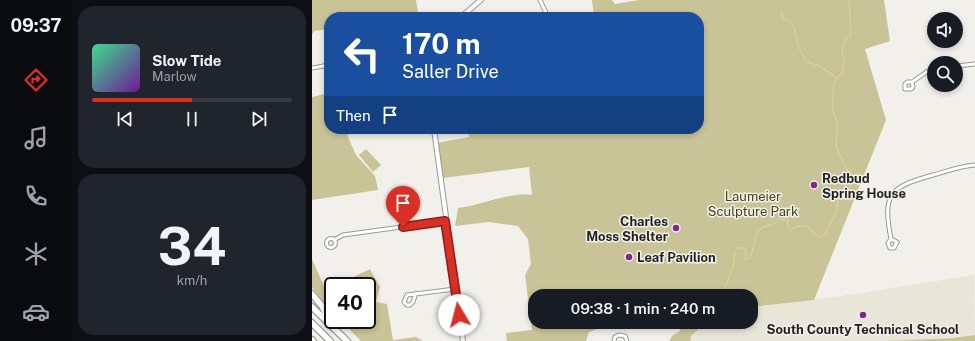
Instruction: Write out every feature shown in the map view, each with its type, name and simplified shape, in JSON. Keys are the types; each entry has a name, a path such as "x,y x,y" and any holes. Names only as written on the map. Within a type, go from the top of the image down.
{"highway":[{"path":"312,294 324,310"},
{"path":"312,307 324,318"},
{"path":"312,323 330,341"},
{"path":"335,329 347,341"}],"street":[{"path":"467,12 482,0"},
{"path":"540,0 546,12"},
{"path":"963,65 975,64"},
{"path":"312,68 324,66"},
{"path":"912,82 927,72"},
{"path":"435,134 445,221 463,341"},
{"path":"891,239 887,212 890,199 894,191 911,181 975,165"},
{"path":"334,240 343,235 445,221"},
{"path":"416,293 455,289"},
{"path":"614,341 615,337 619,335 625,336 627,341"}],"shaded area":[{"name":"South County Technical School","path":"974,275 975,335 897,341 690,341 691,336 698,329 758,329 758,306 841,296"}],"green space":[{"path":"312,0 416,0 418,12 324,12 324,30 314,31 312,35"},
{"name":"Laumeier Sculpture Park","path":"592,0 612,0 615,4 639,0 884,0 890,41 865,49 886,120 814,300 758,306 758,289 528,289 528,299 525,275 531,264 528,239 518,226 489,222 455,226 458,208 514,195 532,195 529,167 443,178 437,143 469,137 469,134 704,134 704,12 593,12"},
{"path":"324,94 324,134 350,134 347,135 356,155 375,176 378,190 312,200 312,97"},
{"path":"366,149 381,165 373,172 359,155"},
{"path":"312,259 324,286 324,302 312,288"},
{"path":"370,269 374,277 354,277"},
{"path":"376,280 380,287 376,302"},
{"path":"376,302 387,304 393,340 416,337 423,341 361,341 349,329 376,329"},
{"name":"Laumeier Sculpture Park","path":"597,329 589,332 586,341 507,341 506,333 532,330"},
{"path":"680,329 698,329 691,336 690,341 669,341 672,336 680,331"},
{"path":"975,335 975,341 885,341 952,338"}],"waterway":[{"path":"725,289 733,267 735,252 738,248 745,248 745,260 750,258 759,230 780,219 789,221 787,223 789,230 798,226 807,226 820,238 825,235 836,213 838,199 845,187 848,171 836,147 837,123 832,109 834,83 843,71 844,61 842,51 845,39 851,35 849,0"},
{"path":"781,11 783,19 790,22 794,27 799,48 806,61 821,67 837,78"},
{"path":"690,341 691,336 698,329"}],"place":[{"name":"Redbud Spring House","path":"814,185"},
{"name":"Charles Moss Shelter","path":"676,228"},
{"name":"Leaf Pavilion","path":"629,257"},
{"name":"South County Technical School","path":"863,315"}],"route":[{"path":"403,227 445,221 459,315"}]}
